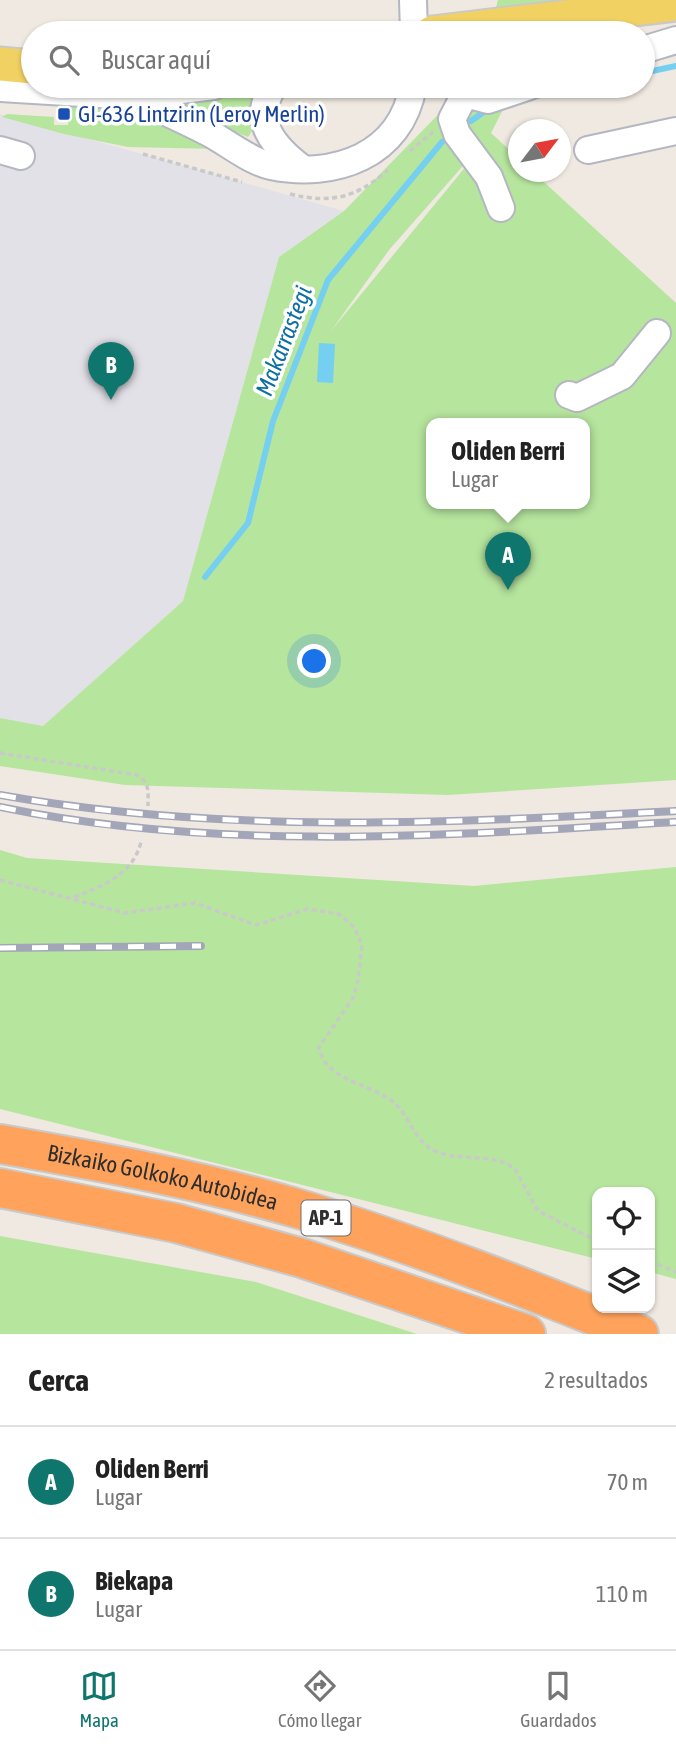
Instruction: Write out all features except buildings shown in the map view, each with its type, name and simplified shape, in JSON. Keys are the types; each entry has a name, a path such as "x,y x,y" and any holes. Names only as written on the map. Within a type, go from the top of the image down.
{"highway":[{"name":"Bizkaiko Golkoko Autobidea","path":"0,1144 174,1176 303,1210 490,1274 639,1334"},
{"name":"Bizkaiko Golkoko Autobidea","path":"0,1188 176,1223 302,1258 526,1334"}],"main road":[{"path":"549,21 676,4"},
{"path":"416,15 442,21"},
{"path":"0,64 21,66"}],"street":[{"path":"655,46 676,40"},
{"path":"0,88 21,89"},
{"path":"135,98 269,166 303,169 332,169 373,150 402,118 409,98"},
{"path":"267,98 266,129 281,152 303,169"},
{"path":"460,98 452,119 457,134 475,154 489,177 501,208"},
{"path":"588,150 676,131"},
{"path":"569,395 577,398 622,376 657,334"}],"path":[{"path":"0,753 137,775 146,780 149,787 148,806"},
{"path":"72,898 116,877 136,860 141,842"},
{"path":"0,880 125,913 195,903 256,925 307,909 339,914 354,928 362,953 353,998 319,1047 328,1067 394,1102 418,1139 433,1150 450,1157 497,1161 510,1165 516,1170 529,1200 542,1215 592,1239"},
{"path":"655,1263 676,1272"}],"shaded area":[{"path":"0,114 344,211 279,257 183,601 43,726 0,718"}],"green space":[{"path":"498,0 578,0 521,21 492,21"},
{"path":"252,98 249,110 252,131 248,137 158,99"},
{"path":"454,98 509,98 491,133 508,149 508,182 544,182 676,303 676,780 448,795 125,785 0,766 0,718 43,726 183,601 279,257 344,211","holes":["483,143 476,154 331,331 389,250"]},
{"path":"78,101 134,108 218,149 128,147 64,134 2,117 7,114 54,117 54,125 68,125 69,111"},
{"path":"0,850 27,858 474,886 676,867 676,1279 655,1273 655,1187 592,1187 592,1258 0,1109"},
{"path":"0,1236 256,1282 417,1334 0,1334"}],"water":[{"path":"319,343 335,344 333,383 317,382"}],"waterway":[{"path":"655,70 676,66"},
{"name":"Makarrastegi","path":"471,121 488,109"},
{"name":"Makarrastegi","path":"205,577 248,523 273,421 328,280 442,142"}],"railway":[{"path":"0,795 85,808 253,821 422,822 676,811"},
{"path":"0,807 167,831 337,837 507,832 676,822"},
{"path":"0,948 201,946"}],"place":[{"name":"GI-636 Lintzirin (Leroy Merlin)","path":"64,114"},
{"name":"Biekapa","path":"111,400"},
{"name":"Oliden Berri","path":"508,590"}]}
